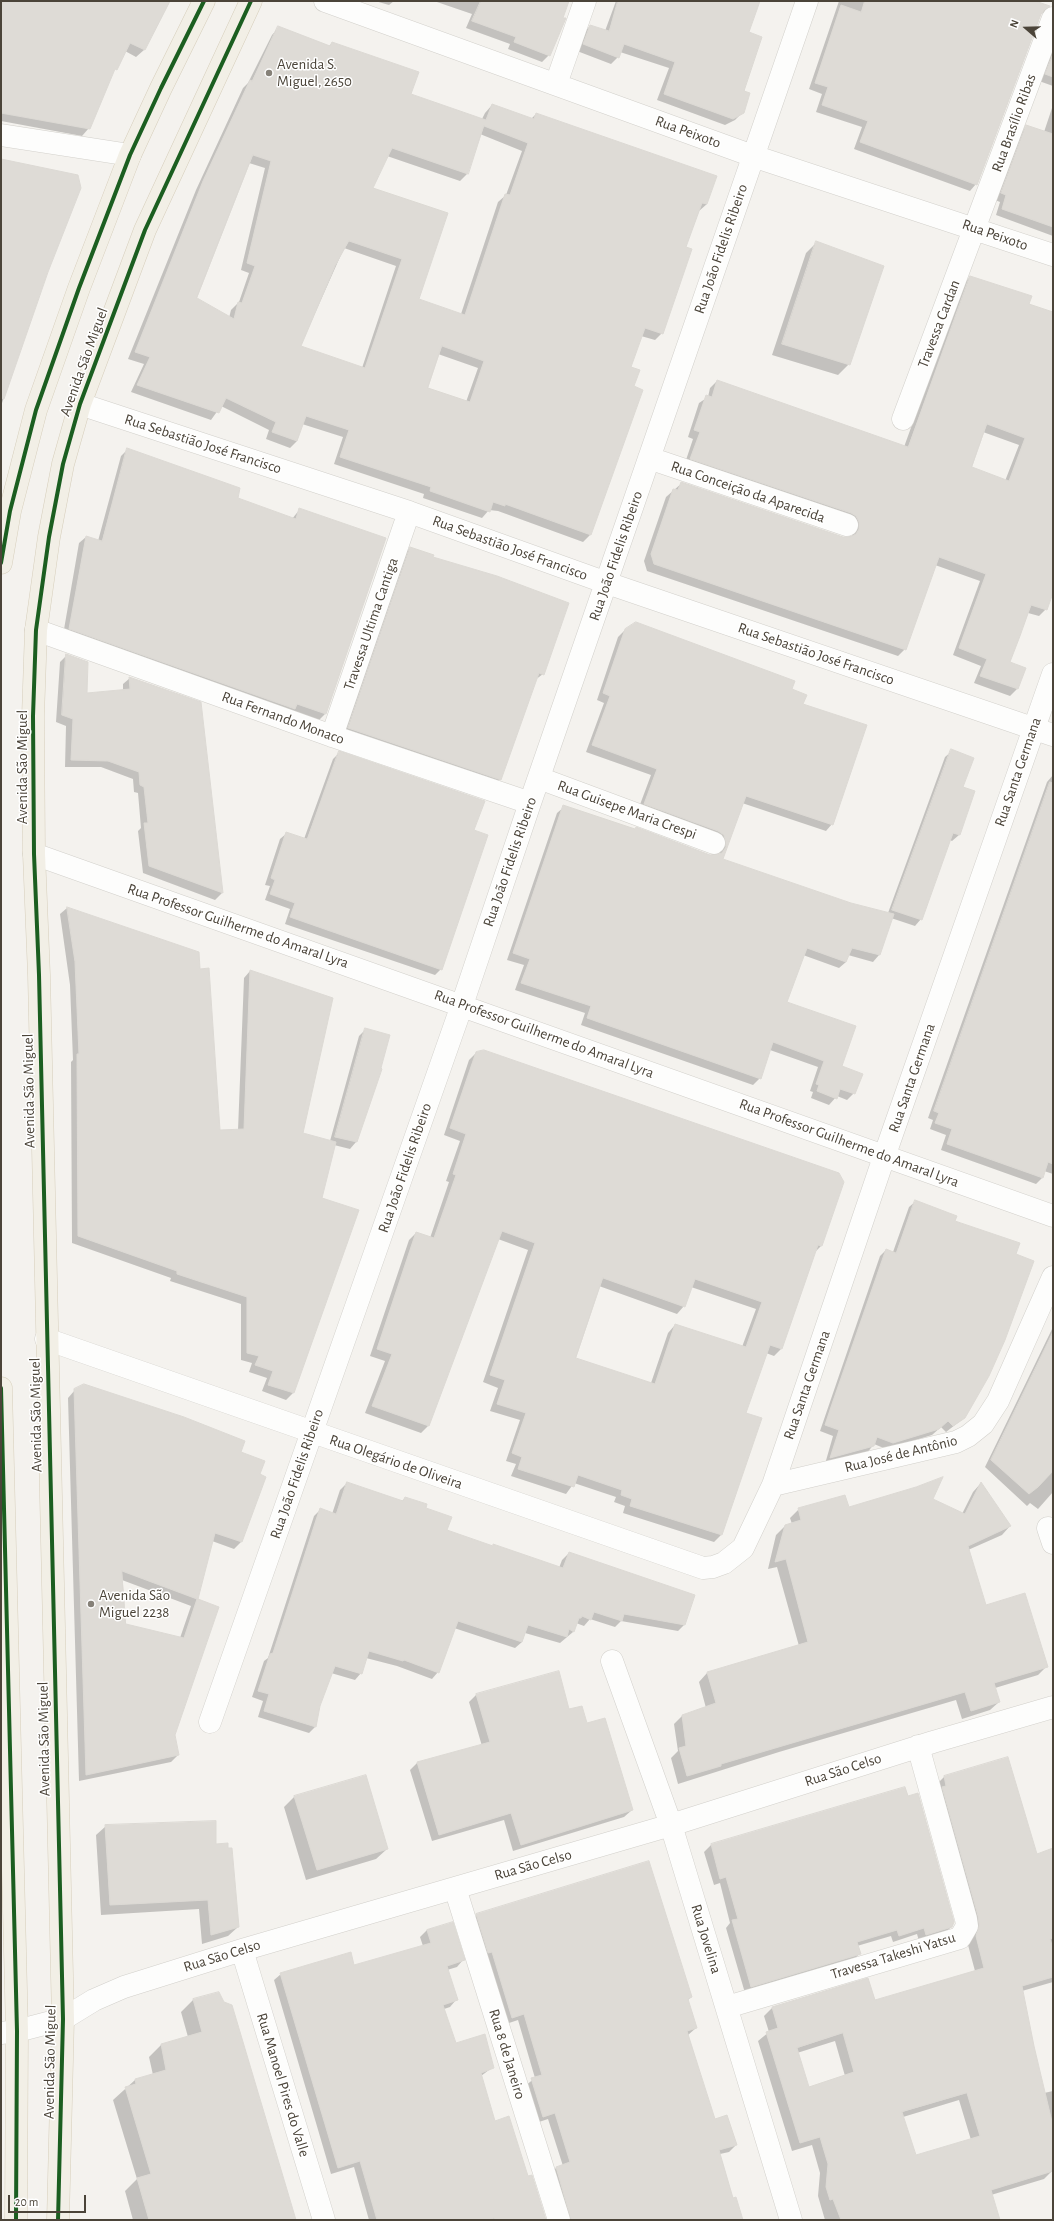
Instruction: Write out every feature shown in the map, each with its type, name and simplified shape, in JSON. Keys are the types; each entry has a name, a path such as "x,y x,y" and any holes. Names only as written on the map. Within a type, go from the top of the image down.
{"main road":[{"name":"Avenida São Miguel","path":"1,563 10,511 36,410 79,288 130,155 204,1"},
{"name":"Avenida São Miguel","path":"58,2220 63,2019 46,1339 39,975 34,854 33,716 36,630 49,537 63,464 80,404 145,230 251,1"},
{"path":"1,1388 9,2032 16,2220"}],"street":[{"name":"Rua Peixoto","path":"325,1 753,156 1053,255"},
{"path":"556,84 585,1"},
{"name":"Rua João Fidelis Ribeiro","path":"210,1722 462,1005 530,803 807,1"},
{"name":"Rua Brasílio Ribas","path":"974,228 1053,18"},
{"path":"1,135 130,155"},
{"name":"Travessa Cardan","path":"903,419 974,228"},
{"name":"Rua Sebastião José Francisco","path":"80,404 409,512 607,583 1043,731"},
{"name":"Rua Conceição da Aparecida","path":"649,458 847,525"},
{"name":"Travessa Ultima Cantiga","path":"332,736 409,512"},
{"name":"Rua Fernando Monaco","path":"36,630 332,736 530,803"},
{"name":"Rua Santa Germana","path":"743,1548 774,1485 884,1157 1043,731 1053,674"},
{"name":"Rua Guisepe Maria Crespi","path":"539,778 714,843"},
{"name":"Rua Professor Guilherme do Amaral Lyra","path":"34,854 1053,1216"},
{"name":"Rua José de Antônio","path":"774,1485 956,1442 968,1436 983,1424 998,1401 1053,1277"},
{"name":"Rua Olegário de Oliveira","path":"46,1339 703,1568 724,1564 743,1548"},
{"name":"Rua Jovelina","path":"612,1661 671,1825 791,2220"},
{"name":"Rua São Celso","path":"9,2032 63,2019 94,2000 124,1987 242,1950 671,1825 918,1746 1053,1707"},
{"name":"Travessa Takeshi Yatsu","path":"727,2007 960,1938 965,1932 967,1926 966,1919 918,1746"},
{"name":"Rua 8 de Janeiro","path":"455,1888 559,2220"},
{"name":"Rua Manoel Pires do Valle","path":"242,1950 324,2220"}],"building":[{"path":"1,1 170,1 145,50 130,43 117,70 115,69 90,129 1,113"},
{"path":"481,1 569,1 563,18 566,18 550,56 514,42 516,37 472,21"},
{"path":"618,1 760,1 749,32 762,37 744,91 750,93 744,113 733,119 664,94 675,62 624,44 619,58 583,44 590,25 609,31"},
{"path":"865,1 1035,1 1050,6 1041,14 977,185 860,142 868,121 822,105 828,87 815,83 841,5 861,12"},
{"path":"278,26 330,46 332,42 419,72 411,94 486,120 492,104 534,119 536,113 717,176 707,204 702,203 686,247 692,249 663,334 645,328 631,367 640,370 634,386 643,390 591,535 505,504 505,506 493,502 490,512 430,491 431,487 340,457 349,430 306,416 297,441 272,432 276,422 226,398 219,413 137,385 150,357 135,352 203,181 250,80 252,81","holes":["484,126 528,143 510,195 505,194 465,315 419,299 448,213 373,188 392,148 468,174","253,155 271,161 247,263 255,266 242,303 238,302 234,319 197,298","349,241 402,259 365,368 301,346 335,266","442,346 484,361 470,402 428,388"]},
{"path":"1053,54 1053,77 1045,74"},
{"path":"1026,125 1053,134 1053,227 1002,209 1006,195 1001,193"},
{"path":"1,159 78,175 81,188 48,272 4,399 1,398"},
{"path":"816,241 884,266 850,365 782,344"},
{"path":"970,276 1032,296 1029,304 1053,312 1053,593 1047,610 1031,605 1010,662 1026,668 1018,689 980,676 987,659 959,648 986,574 939,557 906,650 654,564 651,554 673,489 678,490 681,482 843,537 850,537 856,534 859,529 859,522 856,516 851,513 690,459 700,432 694,430 706,395 712,397 717,380 908,447","holes":["987,424 1025,438 1009,481 972,467"]},
{"path":"127,448 240,488 238,498 296,519 299,508 386,538 326,714 297,704 295,709 69,629 86,536 102,541"},
{"path":"410,547 434,555 433,557 497,576 569,603 544,675 539,673 501,780 348,728"},
{"path":"636,622 795,681 792,689 807,695 803,704 867,725 833,825 746,796 723,859 851,903 894,914 880,955 852,948 846,962 807,948 787,1002 856,1026 842,1066 863,1074 855,1094 840,1089 837,1099 817,1091 819,1085 816,1084 824,1061 773,1042 761,1079 587,1018 591,1006 521,983 530,959 513,953 563,805 635,829 636,827 710,855 722,853 726,847 724,835 718,831 644,804 657,769 592,745 610,696 603,693 625,629"},
{"path":"66,654 88,662 87,693 130,689 129,677 201,702 223,893 149,866 144,823 148,823 144,787 140,785 139,772 108,761 71,760 73,719 62,715"},
{"path":"951,749 974,758 963,787 975,791 960,835 953,833 922,920 892,910"},
{"path":"339,751 485,801 474,830 488,835 442,970 290,917 295,903 270,894 275,880 271,878 286,832 307,839"},
{"path":"1050,782 1053,783 1053,1164 1048,1162 1043,1178 947,1144 952,1129 935,1123 939,1113 934,1111"},
{"path":"67,907 199,952 200,969 209,968 220,1130 244,1129 250,970 333,998 303,1133 336,1142 322,1198 359,1210 294,1393 268,1385 273,1371 255,1365 259,1356 247,1353 247,1297 177,1274 177,1271 78,1236 77,1054 79,1054 75,962"},
{"path":"365,1028 390,1035 381,1068 382,1069 357,1142 335,1137"},
{"path":"484,1050 839,1173 844,1182 822,1246 818,1245 782,1349 770,1345 746,1413 762,1418 722,1535 630,1506 632,1499 621,1495 622,1490 578,1475 574,1487 518,1469 522,1457 512,1453 526,1413 497,1404 505,1380 490,1375 535,1243 502,1231 429,1426 372,1406 392,1354 377,1349 416,1232 434,1238 456,1175 453,1174 466,1134 450,1128 476,1052","holes":["603,1278 685,1307 695,1279 762,1302 746,1347 675,1324 655,1384 576,1358"]},
{"path":"915,1200 957,1216 955,1221 1020,1243 1016,1254 1034,1261 1005,1340 989,1376 965,1418 953,1426 948,1421 939,1429 893,1443 877,1437 874,1446 830,1458 839,1430 825,1425 886,1249 896,1253"},
{"path":"1053,1332 1053,1471 1029,1494 991,1460"},
{"path":"84,1384 184,1417 245,1441 241,1452 265,1461 260,1474 266,1477 242,1542 215,1533 198,1599 219,1607 175,1735 179,1755 86,1775 74,1389","holes":["122,1571 197,1599 184,1638 126,1624"]},
{"path":"943,1477 933,1499 965,1514 981,1482 1011,1526 968,1546 986,1605 1025,1593 1048,1667 994,1683 1000,1702 971,1711 965,1692 721,1764 721,1766 687,1776 679,1748 686,1746 682,1715 716,1703 707,1672 808,1642 786,1559 775,1562 785,1525 801,1520 798,1508 845,1495 849,1507 916,1487"},
{"path":"347,1482 403,1501 405,1497 427,1504 426,1508 452,1517 447,1530 493,1546 493,1544 563,1568 569,1552 695,1595 685,1625 624,1614 622,1621 594,1612 591,1620 582,1616 579,1618 574,1632 569,1629 567,1637 528,1625 522,1642 458,1621 439,1673 404,1660 403,1661 369,1651 362,1674 335,1666 320,1706 316,1727 264,1711 269,1694 258,1691 270,1654 273,1653 320,1508 336,1514"},
{"path":"559,1671 569,1709 582,1706 587,1723 605,1718 633,1810 521,1845 511,1813 439,1835 417,1762 490,1742 476,1694"},
{"path":"1008,1757 1037,1854 1053,1848 1053,1938 1050,1939 1053,1948 1053,1977 1022,1986 1034,2046 1053,2126 1053,2171 991,2190 1000,2220 841,2220 833,2199 830,2200 826,2187 828,2164 820,2137 800,2143 766,2032 778,2028 772,2007 868,1978 875,2000 984,1968 976,1936 979,1925 978,1916 942,1787 946,1786 944,1776","holes":["843,2033 854,2072 809,2087 797,2048","967,2093 980,2136 916,2155 902,2112"]},
{"path":"366,1775 388,1849 317,1870 294,1796"},
{"path":"905,1787 908,1796 918,1793 954,1922 952,1927 926,1935 924,1928 899,1936 897,1930 857,1942 861,1954 751,1987 732,1920 738,1919 726,1877 720,1879 711,1844"},
{"path":"216,1821 216,1844 228,1843 228,1848 232,1848 239,1927 211,1935 208,1900 110,1905 105,1825"},
{"path":"649,1861 692,1997 688,1999 697,2028 687,2031 715,2119 727,2115 737,2145 719,2150 733,2198 736,2197 743,2220 571,2220 556,2167 570,2162 555,2113 543,2117 531,2078 542,2075 524,2014 512,2018 492,1952 488,1953 476,1914"},
{"path":"453,1922 465,1960 447,1966 458,2000 443,2005 456,2043 485,2034 494,2068 481,2073 495,2121 509,2116 528,2176 532,2175 546,2220 495,2220 494,2218 488,2220 377,2220 360,2161 338,2168 280,1973 351,1952 354,1965 431,1943 427,1930"},
{"path":"219,1992 224,2002 232,2005 296,2220 149,2220 137,2178 151,2174 125,2087 136,2084 135,2079 166,2070 161,2044 202,2032 193,1999"}],"cycle path":[{"path":"1,563 10,511 36,410 79,288 130,155 204,1"},
{"path":"58,2220 63,2019 39,975 34,854 33,716 36,630 49,537 63,464 80,404 145,230 251,1"},
{"path":"1,1388 17,2031 16,2220"}],"place":[{"name":"Avenida S. Miguel, 2650","path":"269,73"},
{"name":"Avenida São Miguel 2238","path":"91,1604"}]}
